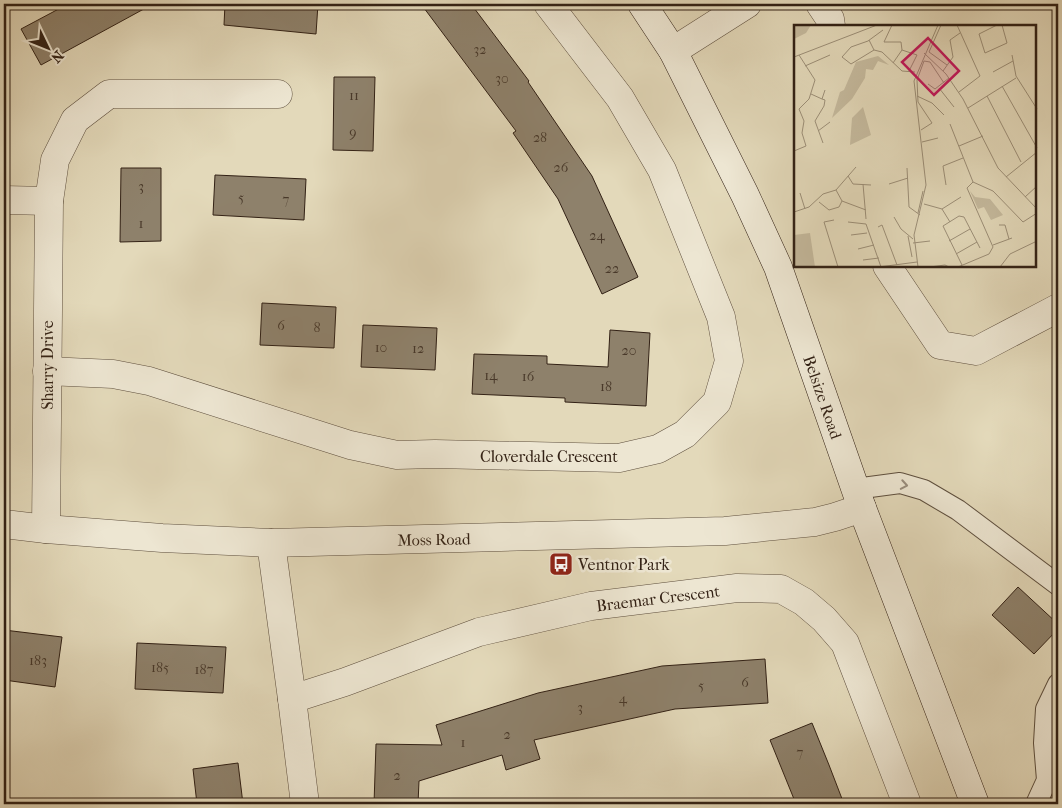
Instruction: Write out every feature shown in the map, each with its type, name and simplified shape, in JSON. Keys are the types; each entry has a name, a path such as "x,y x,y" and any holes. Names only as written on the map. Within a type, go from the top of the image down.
{"street":[{"name":"Cloverdale Crescent","path":"47,371 113,374 149,381 350,445 397,455 619,458 658,448 685,434 717,402 729,361 721,316 662,170 620,98 548,4"},
{"name":"Belsize Road","path":"642,4 673,51 745,195 778,267 859,499 975,804"},
{"path":"673,51 747,4"},
{"path":"820,4 830,19 831,25"},
{"name":"Sharry Drive","path":"46,529 49,202 55,160 75,120 109,94 278,94"},
{"path":"4,200 49,202"},
{"path":"888,268 940,345 976,350 1058,308"},
{"name":"Moss Road","path":"4,524 162,538 271,543 725,531 815,522 835,517 859,499"},
{"path":"271,543 305,804"},
{"name":"Braemar Crescent","path":"292,699 345,682 479,632 591,606 738,588 781,589 804,602 824,618 845,643 908,804"}],"lane":[{"path":"859,499 900,483 924,490 958,510 1058,585"},
{"path":"1036,804 1047,780 1044,743 1046,709 1058,684"}],"building":[{"path":"68,4 153,4 41,65 21,29"},
{"path":"225,4 318,4 316,34 224,25"},
{"path":"421,4 471,4 529,81 592,176 638,277 602,294 558,199 513,133 516,131"},
{"path":"334,77 375,77 373,151 333,150"},
{"path":"121,168 161,168 161,241 120,242"},
{"path":"215,175 306,179 304,220 213,215"},
{"path":"262,303 336,307 334,348 260,345"},
{"path":"363,325 437,328 435,370 361,367"},
{"path":"610,330 650,333 646,406 565,402 565,398 472,394 474,354 547,356 547,364 608,367"},
{"path":"1018,587 1058,624 1058,629 1034,654 992,615"},
{"path":"4,630 62,637 55,687 4,680"},
{"path":"137,643 226,647 223,693 135,689"},
{"path":"765,659 768,703 675,709 534,740 540,759 506,770 502,755 419,781 418,804 374,804 376,744 442,745 436,725 538,693 662,666"},
{"path":"812,723 844,804 796,804 770,740"},
{"path":"238,763 243,804 197,804 193,769"}],"place":[{"name":"Ventnor Park","path":"561,564"}]}
